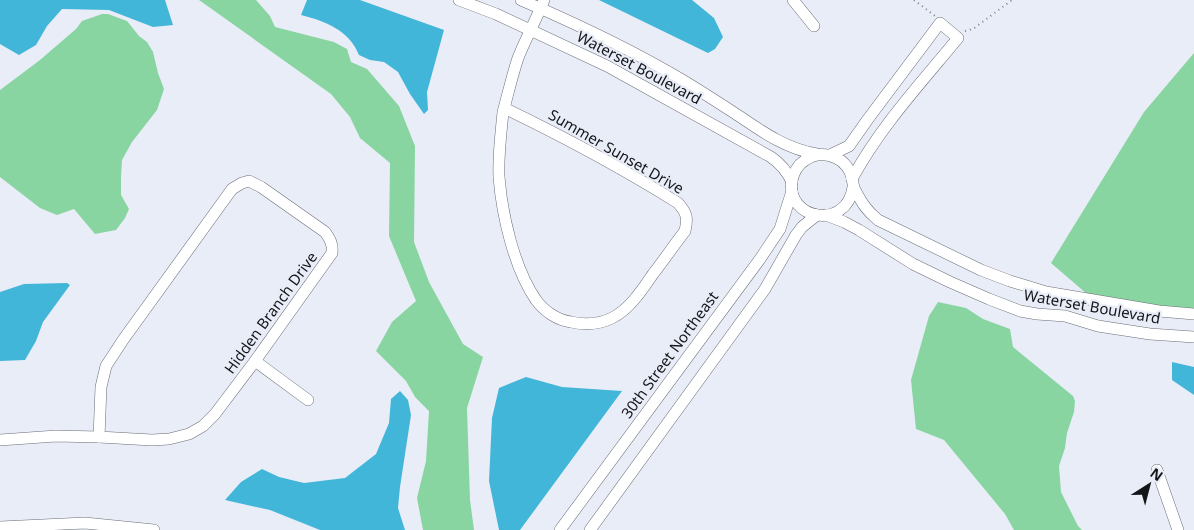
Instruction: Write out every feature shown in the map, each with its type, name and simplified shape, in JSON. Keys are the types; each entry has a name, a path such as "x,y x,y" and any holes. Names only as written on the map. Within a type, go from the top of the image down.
{"street":[{"name":"Waterset Boulevard","path":"459,0 496,14 607,66 771,157 780,163 788,173 792,186"},
{"name":"Waterset Boulevard","path":"521,0 542,4 659,66 794,149 824,155"},
{"path":"793,0 814,26"},
{"name":"Summer Sunset Drive","path":"504,108 609,162 678,203 685,210 687,222 685,231 640,293 627,307 612,318 598,323 568,322 546,310 537,301 526,282 511,243 506,222 500,178 499,147 504,108 518,58 542,4"},
{"path":"940,24 958,38 887,125 864,157 853,183 850,198 843,208 832,214 821,215 807,211 799,205 792,186 795,171 807,158 824,155 849,146 940,24"},
{"path":"824,155 836,158 844,164 851,174 853,183"},
{"name":"Hidden Branch Drive","path":"0,440 56,436 169,439 189,434 203,426 215,414 255,361 328,260 333,246 325,232 261,187 249,181 232,189 106,366 101,387 99,437"},
{"name":"Waterset Boulevard","path":"853,183 864,207 878,220 981,270 1046,292 1159,311 1194,314"},
{"name":"30th Street Northeast","path":"560,530 772,241 780,229 792,186"},
{"name":"Waterset Boulevard","path":"821,215 852,226 913,264 944,279 1020,310 1037,314 1065,316 1098,326 1194,338"},
{"path":"590,530 765,289 796,235 802,227 821,215"},
{"path":"255,361 308,400"},
{"path":"1157,470 1178,530"},
{"path":"0,527 85,524 154,530"}],"path":[{"path":"968,30 974,29 1012,0"}],"green space":[{"path":"199,0 256,0 270,16 275,27 334,42 347,49 351,62 367,69 399,106 415,146 414,242 429,282 463,344 483,357 467,408 470,500 474,530 423,530 417,498 426,461 429,411 415,397 406,381 376,351 392,322 416,301 389,236 390,163 360,138 350,117 331,94"},
{"path":"102,14 108,14 127,21 139,36 147,42 153,52 164,89 157,110 132,142 122,160 121,195 129,209 125,218 116,230 95,234 74,209 57,215 40,208 0,177 0,90 40,60 76,29 82,21"},
{"path":"1194,53 1194,313 1094,300 1051,263 1144,112"},
{"path":"938,302 966,308 983,319 1010,329 1013,347 1073,396 1075,401 1074,412 1059,466 1061,492 1078,526 1082,530 1014,530 1005,514 944,440 916,429 911,380 929,316"}],"water":[{"path":"0,0 165,0 173,25 153,27 109,10 62,9 47,26 36,45 19,55 0,44"},
{"path":"307,0 360,0 444,30 427,92 428,110 424,114 398,72 384,62 370,60 359,55 349,39 335,28 319,20 301,15"},
{"path":"599,0 692,0 714,18 723,37 715,49 708,53"},
{"path":"67,283 70,285 43,322 36,341 25,360 0,361 0,292 24,284"},
{"path":"1172,362 1194,367 1194,395 1172,380"},
{"path":"526,377 562,387 622,391 520,530 499,530 489,481 492,418 499,388"},
{"path":"400,391 408,400 411,415 398,508 405,530 320,530 270,510 225,500 241,482 262,469 279,477 304,483 345,478 376,454 389,423 391,399"}]}
